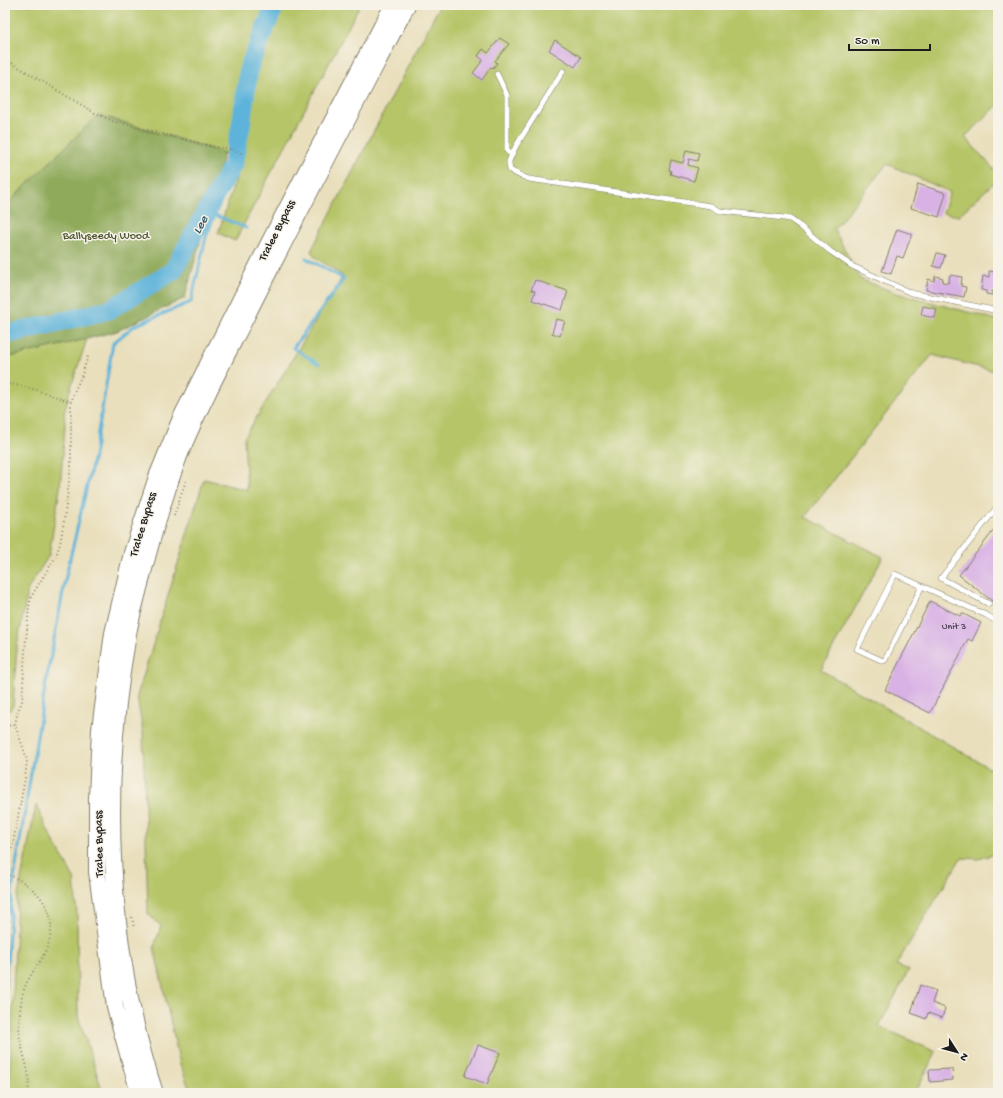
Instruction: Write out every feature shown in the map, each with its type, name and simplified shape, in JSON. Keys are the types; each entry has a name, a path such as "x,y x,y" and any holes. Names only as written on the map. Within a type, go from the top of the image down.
{"highway":[{"name":"Tralee Bypass","path":"138,1093 115,1007 97,872 97,798 100,729 115,625 132,553 157,477 180,418 272,236 393,5"},
{"name":"Tralee Bypass","path":"154,1093 131,1008 120,940 113,869 112,798 116,717 128,633 148,549 179,457 194,421 407,5"}],"lane":[{"path":"563,71 516,146 509,165 510,170 521,176 530,178 711,206 720,211 790,219 830,251 852,266 911,293 998,311"},
{"path":"497,74 508,95 507,151 512,155"},
{"path":"989,604 941,578 998,506"},
{"path":"922,586 886,660 883,661 857,648 895,574 922,586 986,615 998,622"}],"path":[{"path":"5,60 95,113 113,120 210,146 230,149 244,154"},
{"path":"28,1093 28,1073 20,1038 22,997 26,986 48,946 51,924 50,914 46,905 37,893 18,878 5,873 13,844 27,761 15,725 18,710 22,702 25,651 31,596 56,556 60,544 72,456 71,402 88,356"},
{"path":"5,384 12,384 71,402"},
{"path":"172,522 187,477"},
{"path":"5,726 15,725"},
{"path":"132,915 134,929"}],"green space":[{"path":"5,5 360,5 235,241 218,233 241,163 224,153 99,115 5,206"},
{"path":"440,5 998,5 998,105 965,137 998,174 998,179 958,216 943,213 950,192 887,164 834,229 860,279 896,293 998,320 998,372 932,355 805,517 883,557 821,670 998,773 998,854 979,859 961,858 896,965 909,970 879,1026 936,1052 915,1093 191,1093 180,1064 154,947 161,926 148,914 143,733 137,696 204,479 247,490 244,438 343,276 315,257 311,251"},
{"name":"Ballyseedy Wood","path":"98,115 224,153 185,298 117,331 5,358 5,206"},
{"path":"87,339 70,390 64,414 65,426 60,488 49,555 28,589 17,646 13,706 5,715 5,358"},
{"path":"36,805 47,829 74,878 77,915 78,1016 103,1093 9,1093 17,900"}],"building":[{"path":"500,38 509,44 495,61 497,63 493,68 491,67 482,80 473,73 483,60 478,56 483,49 488,53"},
{"path":"555,40 581,57 575,67 549,50"},
{"path":"686,150 699,153 697,161 689,159 688,165 698,168 694,181 670,174 671,171 669,170 671,160 683,163"},
{"path":"918,184 946,193 939,217 911,208"},
{"path":"897,229 912,234 903,258 897,256 891,274 882,271"},
{"path":"937,253 945,255 941,268 933,266"},
{"path":"997,265 998,292 992,291 992,295 986,294 986,291 981,290 983,276 989,277 989,271 996,272"},
{"path":"950,275 962,277 961,286 966,287 964,297 926,290 928,279 934,281 935,276 943,278 942,282 948,283"},
{"path":"535,280 568,291 562,310 532,300 535,291 531,290"},
{"path":"923,306 937,309 935,318 921,315"},
{"path":"556,319 565,321 560,336 552,333"},
{"path":"998,525 998,593 992,601 959,575"},
{"path":"930,601 960,616 962,613 981,623 972,641 968,639 930,713 885,690"},
{"path":"920,985 936,991 932,1003 945,1008 942,1018 928,1013 926,1019 911,1013"},
{"path":"478,1045 500,1053 487,1084 465,1076"},
{"path":"952,1069 953,1080 930,1082 929,1070"}],"waterway":[{"name":"Lee","path":"5,335 109,310 173,271 233,164 241,126 249,67 275,5"},
{"path":"5,990 12,890 46,682 66,576 94,456 113,343 134,326 191,302 206,237 233,164"},
{"path":"215,215 246,228"},
{"path":"306,258 344,279 293,348 319,364"},
{"path":"5,1081 8,1086 6,1093"}]}
